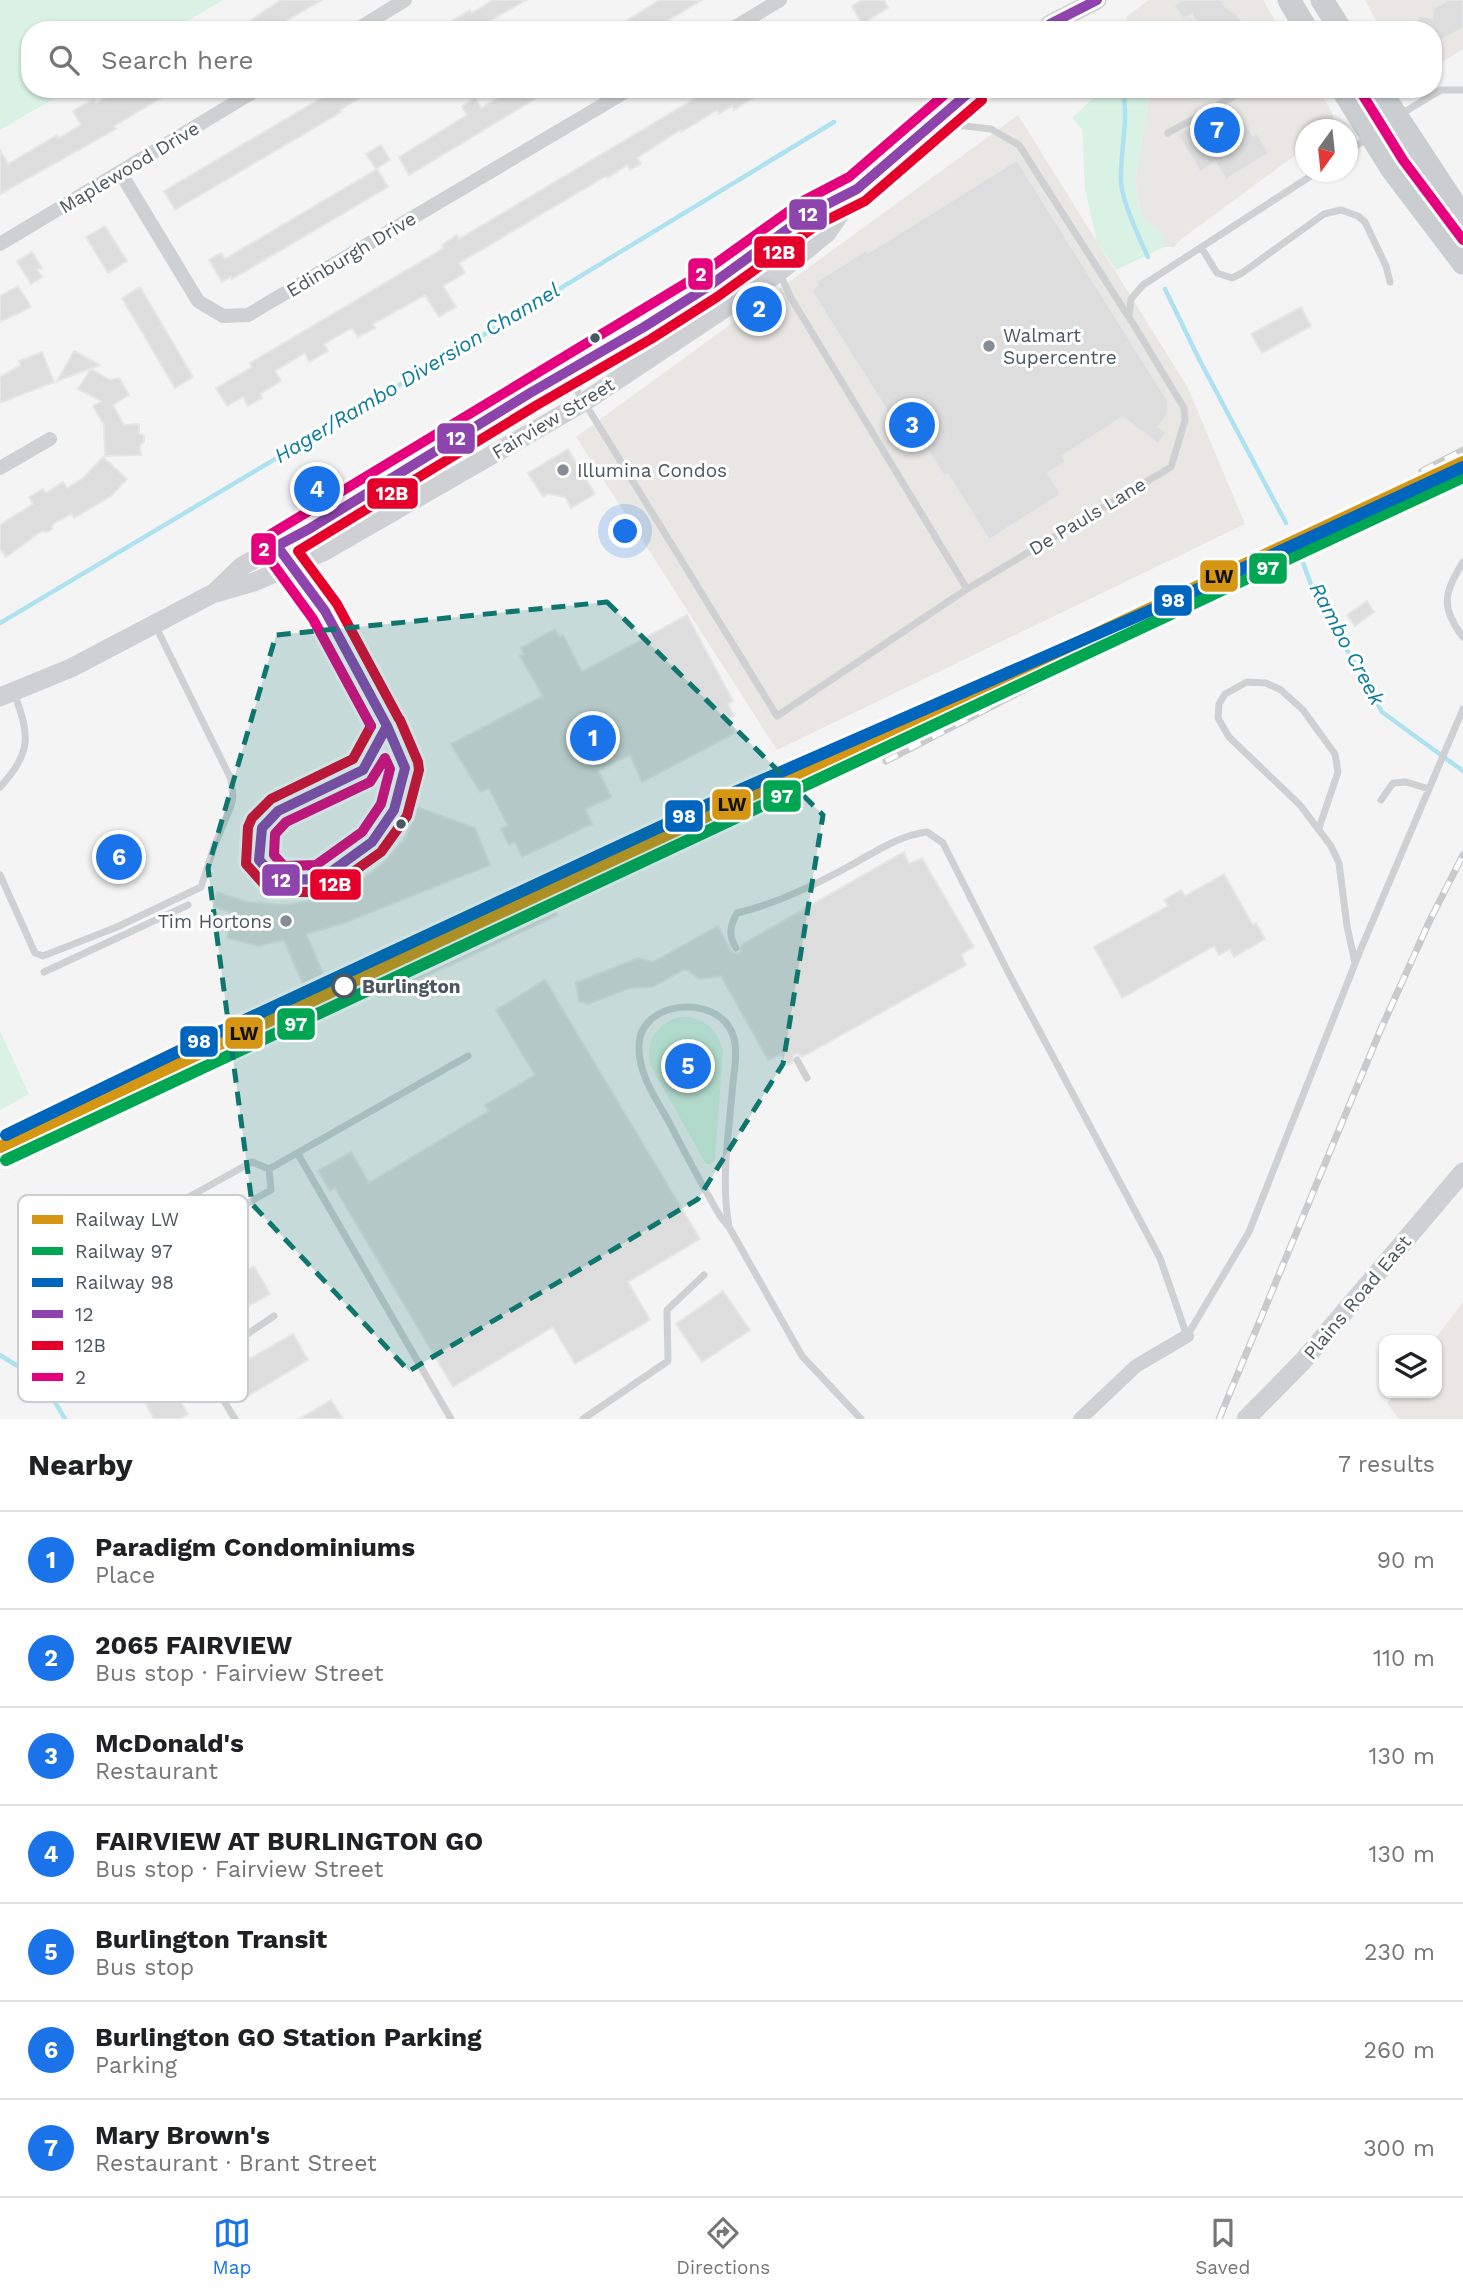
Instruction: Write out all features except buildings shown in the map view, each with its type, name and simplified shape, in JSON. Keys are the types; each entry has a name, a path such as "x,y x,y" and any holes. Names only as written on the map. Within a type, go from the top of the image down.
{"main road":[{"path":"1051,21 1069,0"},
{"path":"1057,21 1097,0"},
{"path":"1289,0 1302,21"},
{"path":"1322,0 1335,21"},
{"name":"Fairview Street","path":"212,594 242,566 309,529 709,286 810,214 857,189 963,98"},
{"path":"1347,98 1391,168 1463,263"},
{"path":"1384,98 1463,217"},
{"name":"Fairview Street","path":"7,694 71,668 212,594 254,582 323,552 584,402 779,272 827,233 857,189"},
{"name":"Plains Road East","path":"1246,1419 1303,1361 1463,1172"}],"street":[{"path":"371,21 405,0"},
{"path":"745,21 780,0"},
{"name":"Maplewood Drive","path":"0,244 242,98"},
{"name":"Edinburgh Drive","path":"120,172 198,301 223,316 247,315 614,98"},
{"path":"0,468 50,439"},
{"path":"1080,1419 1136,1366 1187,1336"}],"lane":[{"path":"1442,90 1463,90"},
{"path":"1168,133 1231,98"},
{"path":"1358,145 1428,98"},
{"name":"De Pauls Lane","path":"584,402 777,716 967,589 1171,467 1185,420 1184,408 1019,145 991,129 935,122"},
{"path":"1129,317 1129,308 1136,291 1302,182"},
{"path":"1201,247 1217,273 1227,278 1238,276 1324,214 1341,210 1350,212 1365,222 1386,266 1390,282"},
{"path":"779,272 791,298 967,589"},
{"path":"566,373 584,402"},
{"path":"277,546 325,611 387,726 405,768 394,810 372,842 321,879 278,880 259,860 262,828 278,811 363,770 387,726"},
{"path":"1463,562 1449,586 1447,598 1450,619 1463,636"},
{"path":"0,876 35,953 43,956 117,927 201,887 231,806 231,779 155,625"},
{"path":"1319,828 1338,772 1335,754 1303,710 1281,691 1266,683 1247,682 1225,694 1219,704 1218,718 1229,737 1300,805 1319,828 1339,863 1355,963"},
{"path":"0,787 18,766 26,745 24,722 7,694"},
{"path":"1187,1336 1249,1232 1355,963 1463,709"},
{"path":"1381,800 1393,783 1406,782 1429,789"},
{"path":"736,947 732,941 730,925 737,913 755,909 828,877 909,834 927,832 943,843 1007,970 1160,1258 1187,1336"},
{"path":"44,972 188,905"},
{"path":"729,1227 724,1182 734,1069 733,1036 729,1027 712,1012 686,1006 673,1008 653,1019 639,1038 645,1078 692,1167 802,1356 861,1419"},
{"path":"192,1195 252,1162 269,1169 468,1056"},
{"path":"797,1060 807,1078"},
{"path":"298,1154 451,1419"},
{"path":"248,1203 271,1190 269,1169"},
{"path":"583,1419 668,1361 667,1310 704,1275"},
{"path":"248,1334 274,1316"},
{"path":"225,1402 235,1419"}],"highlighted area":[{"path":"607,602 823,815 783,1064 698,1199 409,1371 252,1204 208,868 276,635"}],"shaded area":[{"path":"1149,0 1263,0 1276,21 1126,21 1127,16"},
{"path":"1365,0 1463,0 1463,49 1442,62 1442,21 1376,21"},
{"path":"1149,98 1323,98 1333,114 1333,119 1295,119 1295,155 1174,247 1164,247 1162,235 1141,215 1135,182"},
{"path":"1018,115 1188,388 1245,524 777,750 576,437"},
{"path":"1463,1302 1463,1419 1399,1419 1387,1403 1391,1398 1442,1398 1442,1335 1438,1335"}],"green space":[{"path":"0,0 223,0 187,21 21,21 21,98 55,98 0,130"},
{"path":"1093,98 1149,98 1135,182 1141,215 1163,235 1164,247 1116,270 1097,242 1085,189 1082,129 1072,118"},
{"path":"678,1017 694,1018 707,1024 723,1050 715,1160 711,1164 706,1164 650,1065 649,1049 654,1035 663,1025"},
{"path":"0,1031 29,1094 0,1110"}],"waterway":[{"name":"Rambo Creek","path":"1124,98 1122,189 1148,257"},
{"name":"Hager/Rambo Diversion Channel","path":"0,623 834,122"},
{"name":"Rambo Creek","path":"1165,289 1286,523"},
{"name":"Rambo Creek","path":"1303,563 1313,590 1382,712 1463,771"},
{"path":"0,1355 18,1366"},
{"path":"55,1402 65,1419"}],"railway":[{"path":"1422,471 1463,450"},
{"path":"886,761 1187,602"},
{"path":"1219,1419 1380,1031 1430,920 1463,855"}],"rail line":[{"name":"LW","path":"0,1147 1463,462"},
{"name":"98","path":"6,1135 204,1039 735,792 1163,605 1463,467"},
{"name":"97","path":"6,1160 1463,477"}],"transit line":[{"name":"12","path":"1056,21 1097,0"},
{"name":"2","path":"371,726 313,619 265,553 263,546 266,537 701,274 803,201 849,177 941,98"},
{"name":"12","path":"277,546 709,286 810,213 857,189 963,98"},
{"name":"2","path":"1365,98 1403,160 1463,240"},
{"name":"12B","path":"399,719 337,604 298,551 537,405 651,339 717,297 817,225 865,201 982,100"},
{"name":"12","path":"277,546 325,611 387,726"},
{"name":"12B","path":"371,726 353,759 271,799 252,818 248,827 246,864 271,892 325,892 381,852 407,816 419,770 400,720"},
{"name":"12","path":"387,726 405,768 394,810 372,842 321,879 278,880 259,860 262,828 278,811 363,770 387,726"},
{"name":"2","path":"385,758 390,769 381,804 362,832 316,865 284,866 274,855 275,834 286,822 370,782 385,758"}],"place":[{"name":"Mary Brown's","path":"1217,130"},
{"name":"2065 FAIRVIEW","path":"759,309"},
{"name":"Walmart Supercentre","path":"989,346"},
{"name":"McDonald's","path":"912,425"},
{"name":"Illumina Condos","path":"563,470"},
{"name":"FAIRVIEW AT BURLINGTON GO","path":"317,489"},
{"name":"Paradigm Condominiums","path":"593,738"},
{"name":"Burlington GO Station Parking","path":"119,857"},
{"name":"Tim Hortons","path":"286,921"},
{"name":"Burlington","path":"344,986"},
{"name":"Burlington Transit","path":"688,1066"}]}
